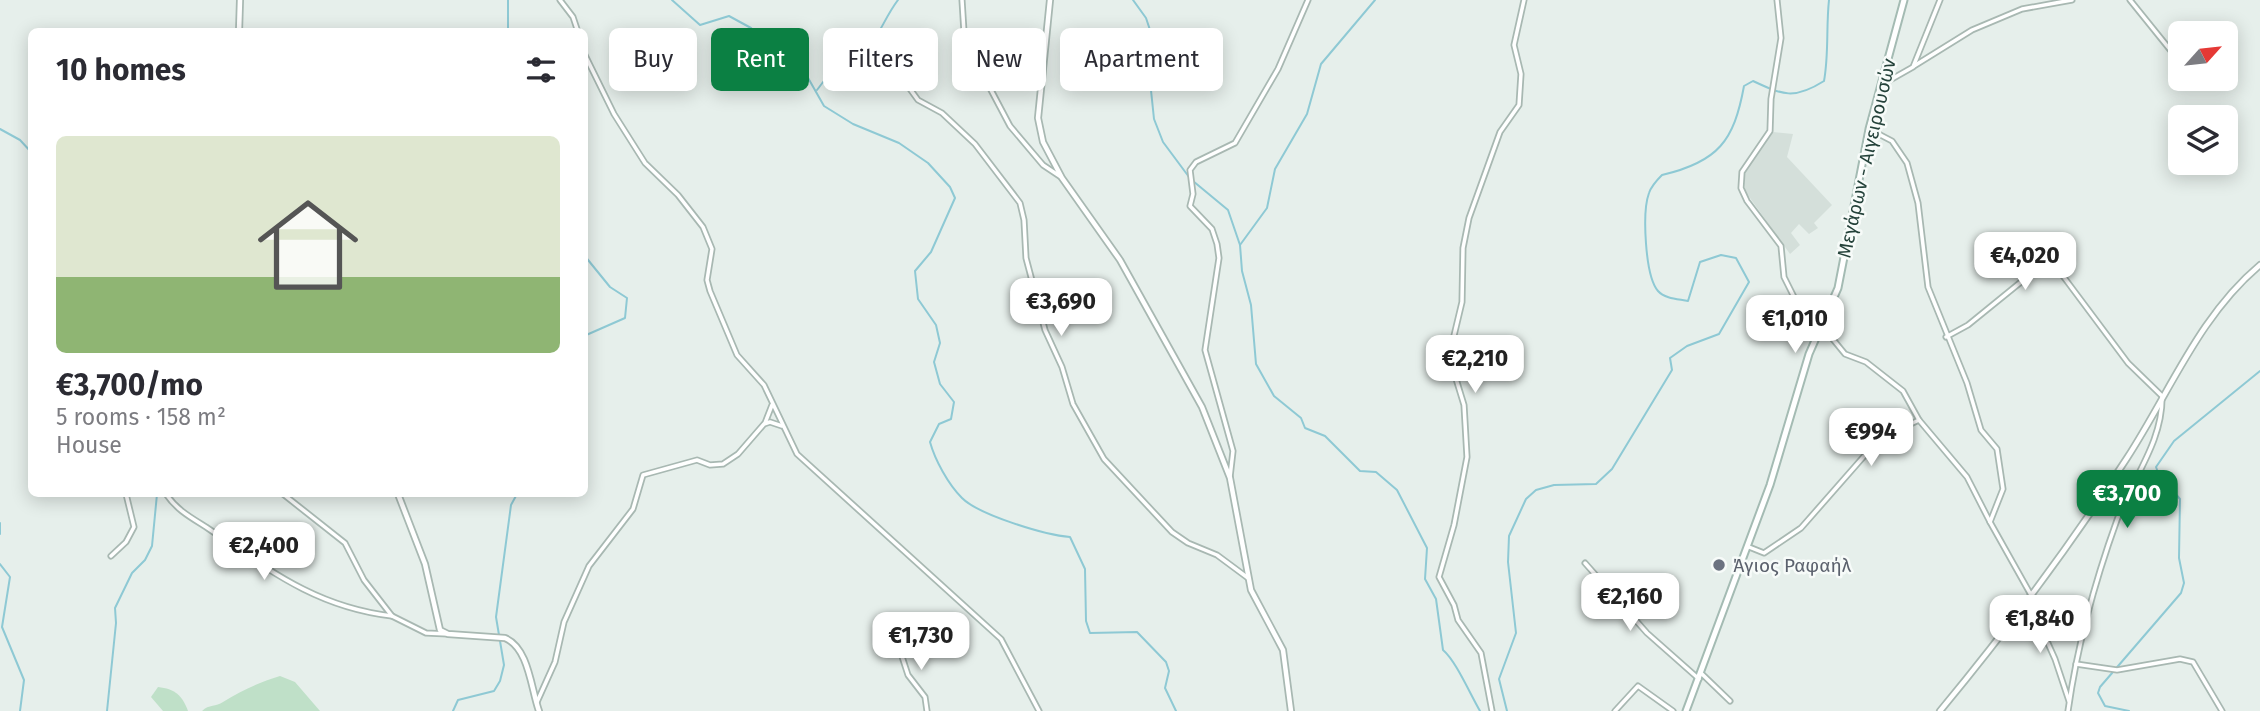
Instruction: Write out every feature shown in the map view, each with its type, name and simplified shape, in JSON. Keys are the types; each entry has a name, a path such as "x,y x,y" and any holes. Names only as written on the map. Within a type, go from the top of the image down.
{"main road":[{"name":"Μεγάρων - Αιγειρουσών","path":"1686,711 1749,547 1802,374 1838,288 1870,129 1904,0"}],"street":[{"path":"239,28 240,0"},
{"path":"560,0 577,28"},
{"path":"962,0 964,32 972,54 1010,126 1043,164 1062,178"},
{"path":"1050,0 1039,124 1043,142 1062,178 1120,260 1194,391 1230,478 1249,579 1258,606 1283,650 1292,711"},
{"path":"1230,478 1233,451 1205,350 1218,251 1212,229 1190,206 1194,194 1190,170 1196,162 1235,143 1278,69 1308,0"},
{"path":"1492,711 1481,653 1458,620 1439,577 1454,524 1467,457 1464,405 1453,369 1452,345 1462,302 1463,248 1469,218 1502,127 1519,105 1521,74 1514,45 1524,0"},
{"path":"1777,0 1781,38 1772,90 1770,131 1742,172 1740,184 1747,201 1781,246 1784,277 1793,298 1822,326 1844,354 1866,362 1903,391 1919,420 1967,477 2030,599 2070,703"},
{"path":"1914,66 1940,0"},
{"path":"1881,84 1965,33 2018,11 2072,0"},
{"path":"2130,0 2168,47"},
{"path":"588,61 614,114 645,163 675,191 703,227 712,249 708,280 710,291 737,355 761,381 790,444 813,471 910,554 1001,639 1039,711"},
{"path":"912,91 918,100 942,113 975,144 1020,204 1024,220 1026,258 1045,330 1062,367 1073,404 1100,453 1147,508 1177,536 1217,555 1249,579"},
{"path":"1870,129 1896,145 1910,172 1918,204 1925,278 1946,337 1967,383 1981,430 1998,452 2003,489 1990,522"},
{"path":"1946,337 1968,325 2048,260 2135,371 2162,396 2162,414 2155,439 2117,521 2076,664 2068,711"},
{"path":"1940,711 2030,599 2128,457 2162,396 2227,296 2260,265"},
{"path":"537,704 555,662 564,622 589,566 631,512 643,475 697,460 710,465 723,464 736,457 764,424 772,405"},
{"path":"1749,547 1764,553 1798,531 1880,438 1919,420"},
{"path":"764,424 770,422 782,426"},
{"path":"111,556 126,542 134,527 127,497"},
{"path":"168,497 180,512 291,585 328,600 392,616 426,634 505,638 513,642 527,669 539,711"},
{"path":"287,497 345,543 364,580 392,616"},
{"path":"399,497 429,574 436,621 440,629 448,634"},
{"path":"1585,563 1647,634 1730,701"},
{"path":"895,635 908,676 925,697 927,711"},
{"path":"2076,664 2108,671 2180,659 2193,662 2222,711"},
{"path":"1615,711 1638,686 1674,711"}],"shaded area":[{"path":"1773,132 1793,134 1787,157 1832,205 1814,223 1818,228 1809,234 1799,224 1791,233 1800,245 1790,254 1745,191 1744,176 1747,165"}],"green space":[{"path":"280,676 295,682 320,711 202,711 250,687"},
{"path":"158,687 177,694 188,711 163,711 151,697"}],"waterway":[{"path":"508,0 508,28"},
{"path":"672,0 700,25 729,16 751,28 764,42 803,69 824,106 853,124 899,143 928,163 950,187 955,198 931,252 915,271 918,299 936,325 940,343 934,362 940,384 954,402 951,419 939,424 930,442 935,456 952,486 970,504 1013,523 1070,537 1085,569 1086,621 1090,633 1137,632 1166,662 1169,671 1165,688 1176,711"},
{"path":"817,90 836,65 848,62 867,50 898,0"},
{"path":"1133,0 1146,18 1152,36 1147,52 1154,119 1163,142 1189,177"},
{"path":"1375,0 1321,64 1307,114 1275,169 1267,208 1240,245 1242,271 1251,305 1256,364 1274,396 1301,418 1305,428 1325,436 1360,471 1376,472 1397,490 1427,548 1425,579 1436,599 1443,650 1458,670 1480,711"},
{"path":"1507,711 1499,679 1516,633 1508,562 1509,536 1526,499 1536,490 1554,485 1596,484 1612,469 1672,370 1670,358 1687,346 1719,334 1749,282 1736,258 1721,255 1700,262 1688,301 1661,294 1650,272 1646,244 1646,214 1650,191 1662,175 1697,163 1720,146 1735,121 1744,86 1753,81 1773,90 1796,93 1824,81 1829,0"},
{"path":"0,129 20,140 28,149"},
{"path":"1193,181 1228,210 1240,245"},
{"path":"588,260 610,287 627,298 625,318 588,334"},
{"path":"2129,711 2105,706 2098,693 2100,687 2181,593 2184,583 2179,558 2180,499 2159,475 2156,467 2174,441 2260,371"},
{"path":"107,711 116,623 115,608 132,573 145,560 152,546 157,497"},
{"path":"453,711 458,700 494,691 500,681 504,665 496,617 511,505 515,497"},
{"path":"0,523 0,534"},
{"path":"0,564 10,577 2,627 24,680 20,711"}],"place":[{"name":"Άγιος Ραφαήλ","path":"1719,565"}]}
